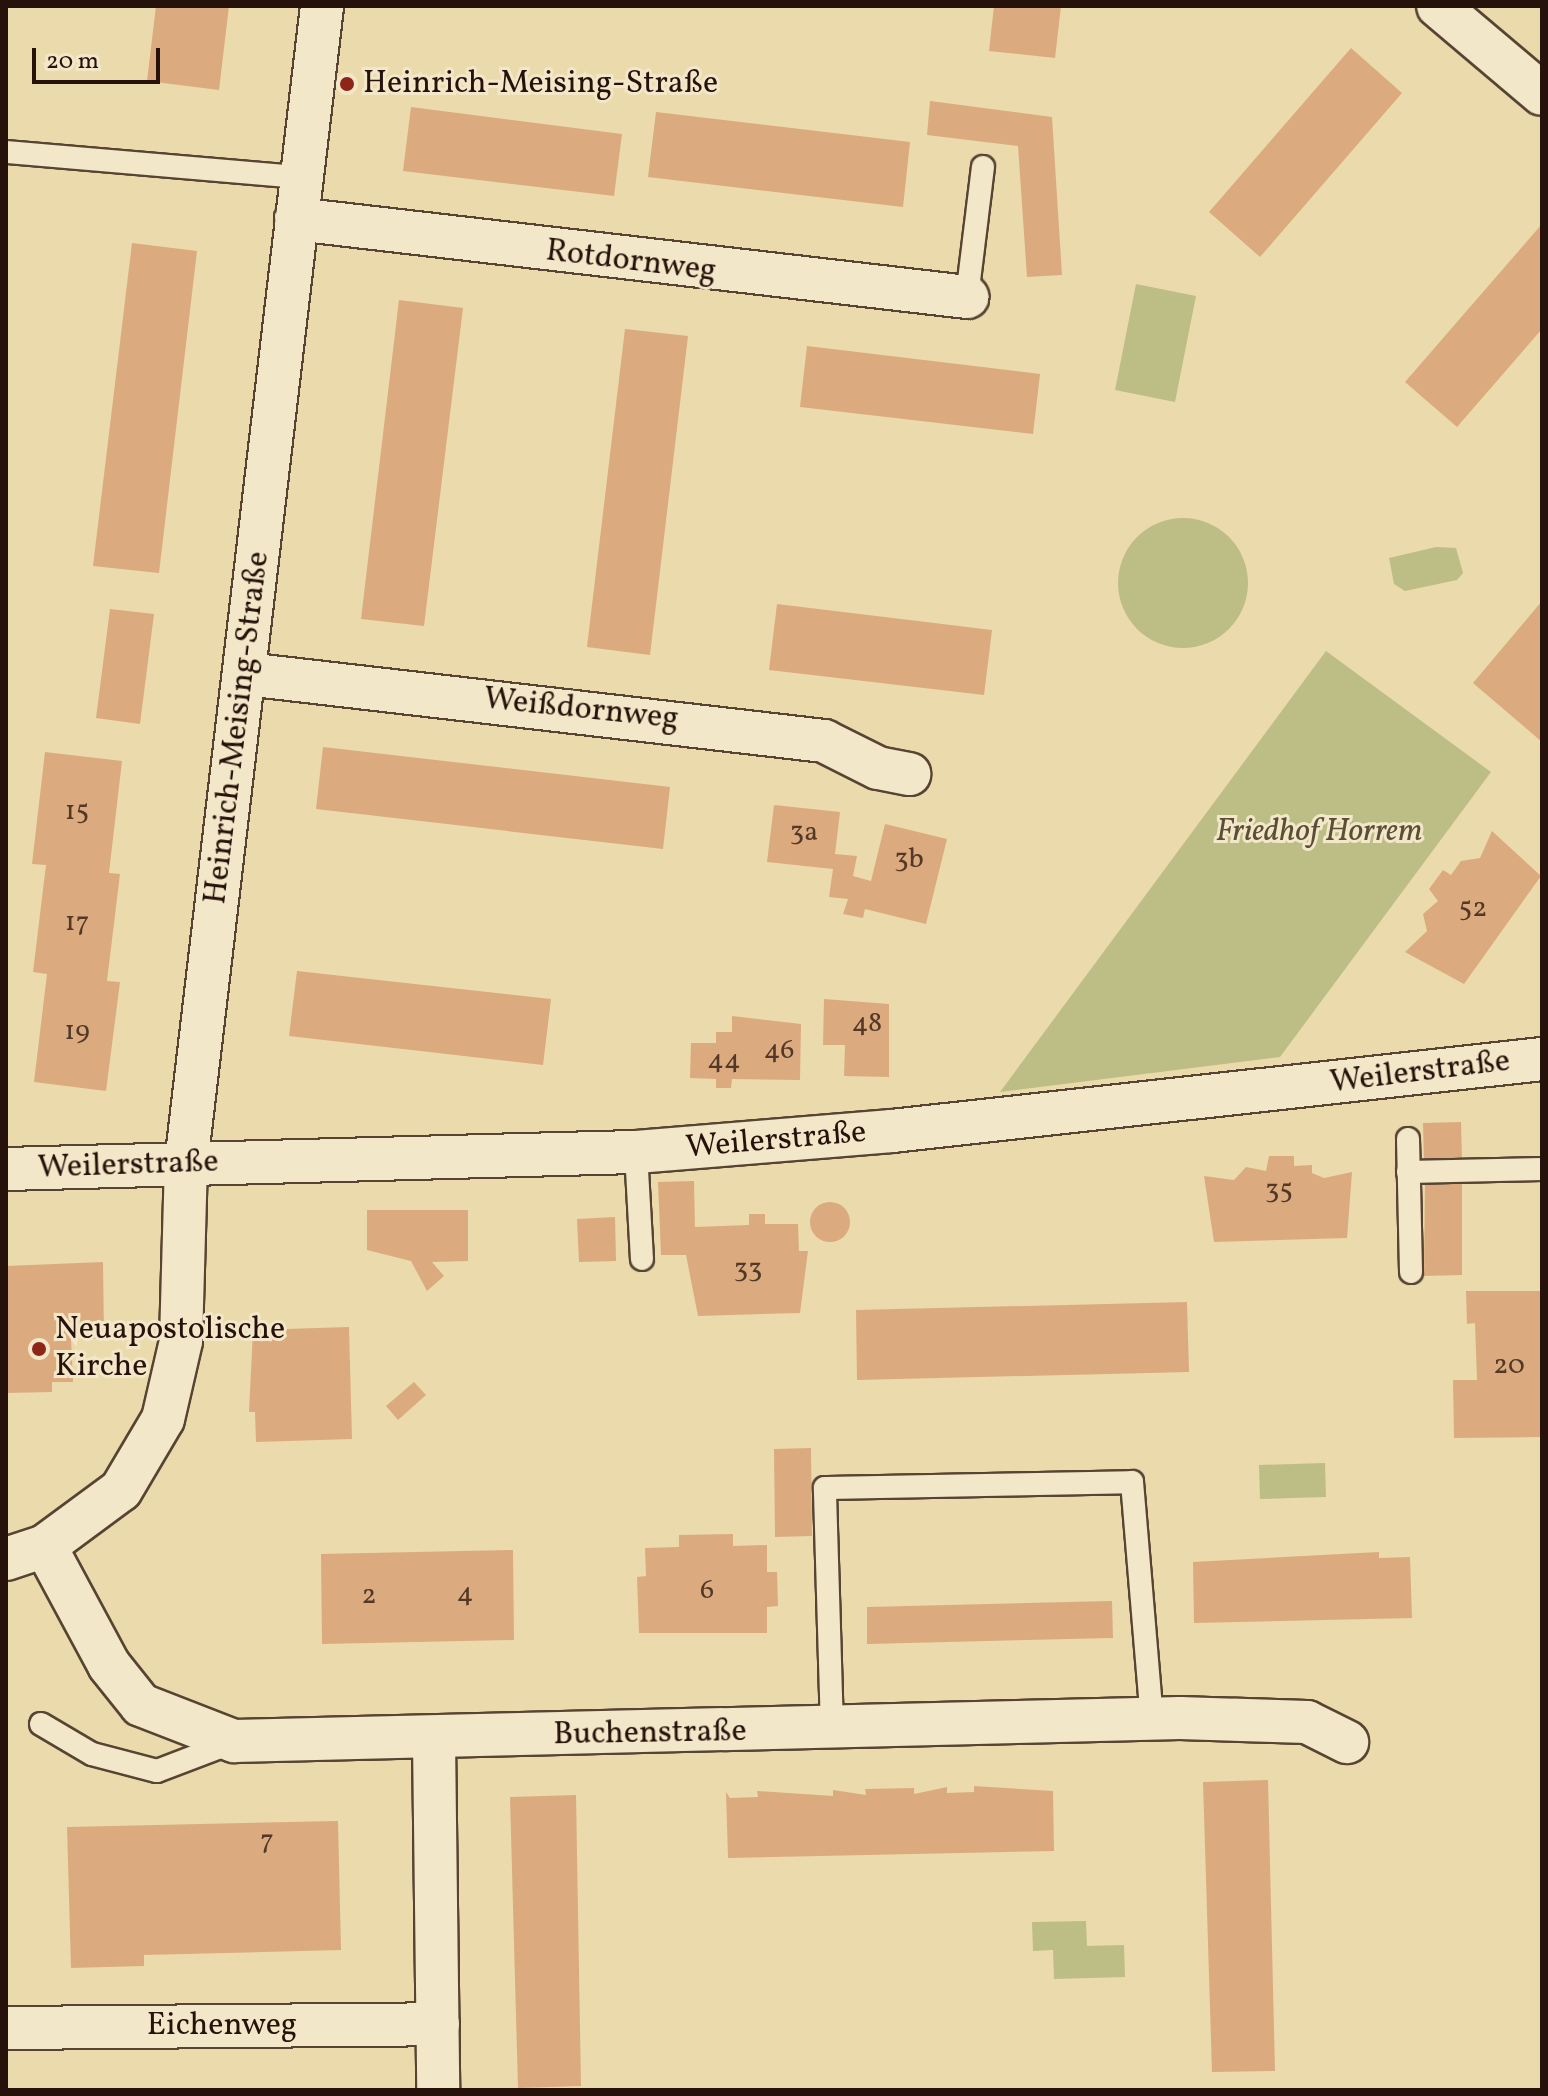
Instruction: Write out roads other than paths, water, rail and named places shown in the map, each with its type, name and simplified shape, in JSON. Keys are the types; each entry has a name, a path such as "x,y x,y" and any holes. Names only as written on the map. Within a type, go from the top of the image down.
{"street":[{"name":"Heinrich-Meising-Straße","path":"6,1559 45,1546 121,1490 163,1419 181,1341 186,1164 246,674 300,177 322,6"},
{"path":"1438,6 1542,94"},
{"name":"Rotdornweg","path":"296,219 967,297"},
{"name":"Weißdornweg","path":"246,674 824,741 878,768 909,774"},
{"name":"Weilerstraße","path":"6,1169 636,1152 892,1131 1542,1059"},
{"name":"Buchenstraße","path":"45,1546 109,1665 141,1705 234,1741 434,1739 1152,1719 1307,1722 1347,1742"},
{"path":"434,1739 438,2090"},
{"name":"Eichenweg","path":"6,2028 438,2024"}],"lane":[{"path":"6,152 300,177"},
{"path":"967,297 983,167"},
{"path":"1408,1139 1411,1272"},
{"path":"636,1152 642,1259"},
{"path":"1408,1172 1542,1169"},
{"path":"832,1729 825,1488 1132,1482 1152,1719"},
{"path":"41,1724 92,1754 157,1771 234,1741"}],"place":[{"name":"Heinrich-Meising-Straße","path":"347,84"},
{"name":"Neuapostolische Kirche","path":"39,1349"}],"park label":[{"name":"Friedhof Horrem","path":"1319,832"}]}
